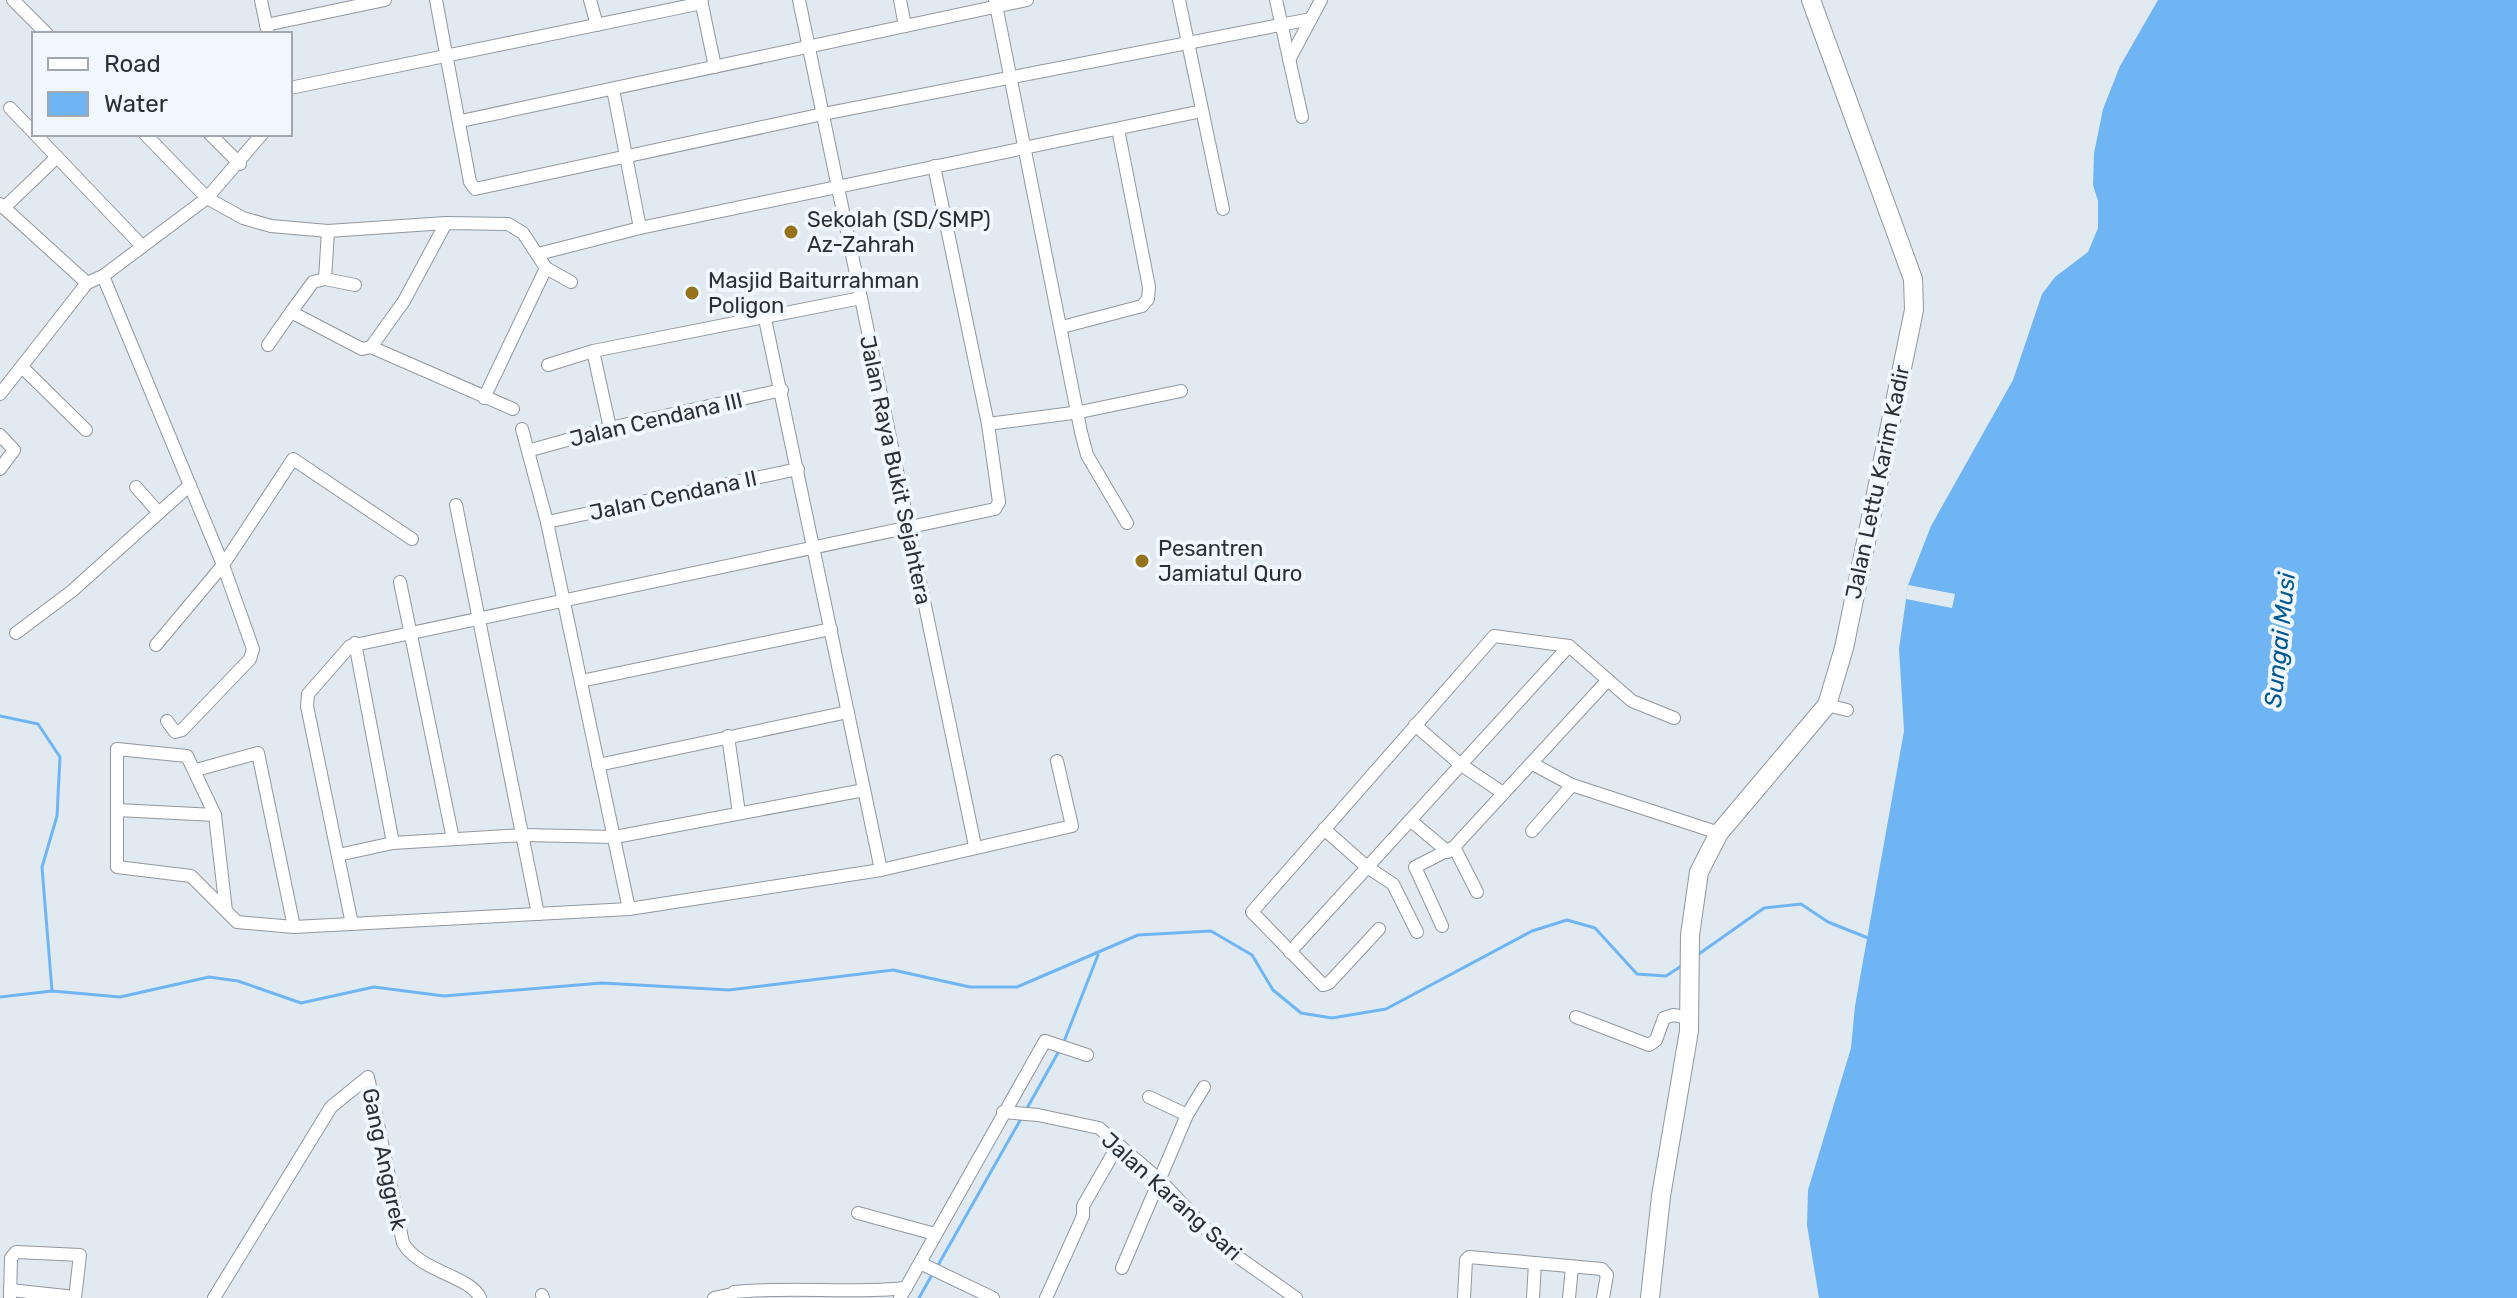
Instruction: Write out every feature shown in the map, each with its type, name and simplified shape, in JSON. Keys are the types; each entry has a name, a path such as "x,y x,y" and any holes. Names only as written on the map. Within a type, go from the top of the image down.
{"street":[{"path":"13,0 45,32"},
{"path":"261,0 267,29 385,0"},
{"path":"436,0 470,182 475,189 823,114 1311,19"},
{"path":"590,0 597,25"},
{"name":"Jalan Raya Bukit Sejahtera","path":"799,0 975,846"},
{"path":"900,0 905,26"},
{"path":"461,121 905,26 996,3 1027,0"},
{"path":"1179,0 1223,209"},
{"path":"1276,0 1302,117"},
{"path":"1289,60 1321,0"},
{"name":"Jalan Lettu Karim Kadir","path":"1650,1298 1659,1208 1691,1009 1690,935 1699,872 1719,833 1827,705 1844,648 1915,298 1913,279 1811,0"},
{"path":"292,88 701,2 715,67"},
{"path":"996,3 1087,455 1127,523"},
{"path":"613,89 640,228"},
{"path":"10,108 32,132"},
{"path":"538,254 640,228 1202,111"},
{"path":"1062,327 1142,306 1148,299 1149,287 1118,129"},
{"path":"36,136 142,246"},
{"path":"147,136 207,198 243,218 271,226 328,231 446,223 508,224 523,233 546,268 571,282"},
{"path":"212,136 240,164"},
{"path":"0,394 87,283 103,276 207,198 240,164 261,136"},
{"path":"57,157 2,206 87,283"},
{"path":"352,924 307,699 346,649 355,643 991,511 998,506 988,424 934,166"},
{"path":"371,347 404,301 446,223"},
{"path":"325,279 328,231"},
{"path":"484,398 546,268"},
{"path":"103,276 223,565 253,654 182,730 175,732 167,721"},
{"path":"268,345 309,285 325,279 355,285"},
{"path":"548,365 593,351 861,298"},
{"path":"291,312 362,349 371,347 513,409"},
{"path":"765,319 881,870"},
{"path":"593,351 610,428"},
{"path":"22,367 86,430"},
{"name":"Jalan Cendana III","path":"531,450 610,428 782,390"},
{"path":"988,424 1080,412 1181,391"},
{"path":"522,429 531,450 629,909"},
{"path":"0,435 14,450 0,469"},
{"path":"156,645 223,565 293,459 412,539"},
{"name":"Jalan Cendana II","path":"547,522 798,469"},
{"path":"16,633 72,591 190,485"},
{"path":"136,487 158,512"},
{"path":"456,505 538,914"},
{"path":"400,582 453,839"},
{"path":"581,681 831,629"},
{"path":"1379,929 1326,985 1319,984 1252,912 1495,635 1569,646 1640,706 1674,718"},
{"path":"355,643 393,843"},
{"path":"1290,952 1569,646"},
{"path":"1442,926 1415,868 1451,849 1608,680"},
{"path":"1827,705 1847,710"},
{"path":"598,765 848,712"},
{"path":"1415,725 1460,764 1503,793"},
{"path":"728,736 739,813"},
{"path":"226,911 215,815 196,770 183,753 117,749 117,867 191,876 226,911 245,925 294,927 629,909 881,870 1072,826 1057,761"},
{"path":"196,770 258,753 294,927"},
{"path":"1531,763 1572,785 1719,833"},
{"path":"1532,831 1572,785"},
{"path":"338,855 393,843 453,839 523,835 615,837 864,790"},
{"path":"117,810 215,815"},
{"path":"1410,820 1451,849 1477,892"},
{"path":"1324,829 1367,867 1394,885 1417,932"},
{"path":"1576,1017 1649,1045 1656,1040 1664,1018 1691,1009"},
{"path":"714,1298 773,1288 807,1294 903,1293 923,1265 935,1234 1008,1113 1045,1041 1087,1055"},
{"name":"Gang Anggrek","path":"214,1298 331,1107 368,1077 403,1243 421,1264 479,1296"},
{"path":"1122,1268 1187,1115 1204,1087"},
{"path":"1149,1097 1187,1115"},
{"name":"Jalan Karang Sari","path":"1008,1113 1038,1115 1094,1126 1161,1181 1221,1245 1296,1298"},
{"path":"1046,1298 1083,1216 1083,1206 1118,1145"},
{"path":"858,1213 935,1234"},
{"path":"16,1252 77,1253 82,1258 75,1298 10,1294 11,1258 16,1252"},
{"path":"1464,1298 1468,1258 1606,1272 1603,1298"},
{"path":"1533,1298 1535,1263"},
{"path":"923,1265 993,1298"},
{"path":"1569,1298 1572,1267"}],"water":[{"name":"Sungai Musi","path":"2158,0 2517,0 2517,1298 1819,1298 1807,1225 1808,1190 1851,1048 1855,1006 1904,731 1899,649 1908,585 1931,526 2013,380 2042,294 2055,277 2088,252 2098,228 2098,201 2093,185 2094,153 2103,109 2120,66"}],"pier":[{"path":"1908,585 1955,594 1952,608 1906,599"}],"waterway":[{"path":"0,716 38,724 60,757 57,816 42,867 52,991"},
{"path":"1696,956 1764,908 1801,904 1828,922 1868,938"},
{"path":"0,997 52,991 120,997 209,977 238,981 301,1003 374,987 444,996 602,983 729,990 893,970 970,987 1017,987 1138,935 1211,931 1252,955 1273,990 1301,1013 1332,1018 1386,1009 1532,931 1567,920 1595,928 1637,974 1666,976 1683,965"},
{"path":"1063,1044 1098,955"},
{"path":"1026,1110 1059,1051"},
{"path":"937,1267 1022,1117"},
{"path":"919,1298 933,1273"}],"place":[{"name":"Sekolah (SD/SMP) Az-Zahrah","path":"791,232"},
{"name":"Masjid Baiturrahman Poligon","path":"692,293"},
{"name":"Pesantren Jamiatul Quro","path":"1142,561"}]}
